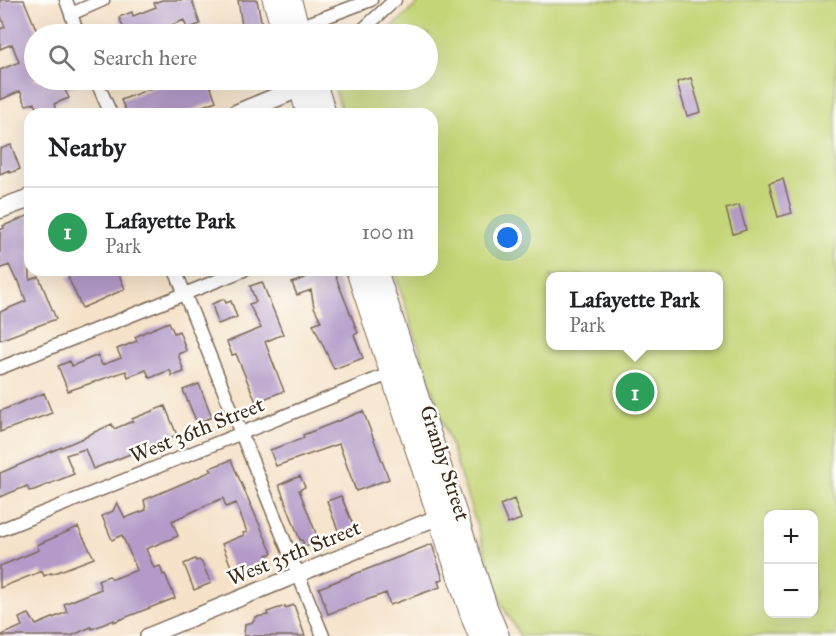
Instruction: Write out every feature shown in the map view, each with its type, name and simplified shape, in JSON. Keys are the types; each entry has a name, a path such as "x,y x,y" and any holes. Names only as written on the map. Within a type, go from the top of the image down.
{"main road":[{"path":"273,0 289,24"},
{"path":"291,0 293,24"},
{"path":"249,108 288,90"},
{"path":"306,90 307,108"},
{"path":"310,90 322,108"},
{"path":"0,209 24,200"},
{"name":"Granby Street","path":"359,276 399,370 447,513 479,636"},
{"name":"Granby Street","path":"378,276 399,370"},
{"name":"Granby Street","path":"447,513 499,636"}],"street":[{"path":"66,0 74,24"},
{"path":"70,14 103,0"},
{"path":"313,24 371,0"},
{"path":"369,24 395,0"},
{"path":"100,90 108,108"},
{"path":"178,276 323,636"},
{"path":"0,369 229,276"},
{"name":"West 36th Street","path":"0,530 399,370"},
{"name":"West 35th Street","path":"148,636 447,513"}],"green space":[{"path":"422,0 836,0 836,636 520,636 503,607 396,276 438,276 438,108 341,108 335,90 438,90 438,24 395,24"}],"building":[{"path":"0,0 24,0 34,24 24,24 24,90 65,90 69,98 54,104 55,108 37,108 35,103 26,105 20,91 0,100 0,70 19,62 12,44 0,49 0,29 5,27 0,14"},
{"path":"162,0 192,0 200,24 185,24 184,20 174,24 122,24 119,17 132,12 133,16 156,7 154,3"},
{"path":"238,0 257,0 262,24 242,24"},
{"path":"691,78 701,112 687,116 677,82"},
{"path":"147,90 212,90 216,101 198,108 124,108 121,100"},
{"path":"11,145 20,169 0,174 0,149"},
{"path":"783,179 792,213 778,217 769,183"},
{"path":"739,205 746,230 733,234 726,209"},
{"path":"24,217 24,276 30,276 30,280 39,277 56,319 0,340 0,312 26,301 18,279 16,280 9,265 0,269 0,230 4,228 3,226"},
{"path":"120,276 125,289 82,308 68,277"},
{"path":"304,276 335,276 358,333 354,335 363,358 334,369 313,324 321,321 314,307 311,290 297,295 292,283 305,278"},
{"path":"262,282 283,334 265,342 284,391 256,402 236,354 232,355 227,342 261,328 249,304 256,302 250,286"},
{"path":"224,299 226,303 231,301 237,317 218,324 212,304"},
{"path":"169,322 174,333 179,331 184,344 186,351 178,354 184,372 172,376 170,370 150,378 146,370 128,377 126,371 68,391 58,366 70,361 72,366 98,355 102,365 121,358 117,349 137,341 135,337"},
{"path":"199,384 212,417 197,423 183,390"},
{"path":"44,393 52,413 0,432 0,411"},
{"path":"165,406 177,435 93,469 85,449 66,455 74,474 34,490 29,491 27,486 0,497 0,473 112,424 114,429"},
{"path":"363,411 389,479 356,491 339,444 276,466 270,450 304,438 303,435"},
{"path":"231,460 272,553 267,555 265,565 258,564 234,574 222,544 247,532 236,503 226,507 223,498 172,521 178,536 146,549 154,568 160,566 163,575 165,574 175,598 71,636 0,636 22,626 19,618 29,614 36,625 67,612 64,604 101,589 98,580 109,576 113,579 137,570 122,535 112,540 102,516 113,511 117,502 125,518 146,510 144,500 212,471 210,468"},
{"path":"300,476 305,487 299,490 319,541 305,547 300,540 279,485"},
{"path":"341,496 354,527 339,533 327,501"},
{"path":"514,499 521,519 508,524 500,505"},
{"path":"78,527 94,558 44,576 42,571 0,588 0,566 39,550 37,545"},
{"path":"432,544 443,579 438,581 440,587 390,605 386,593 328,614 319,588"},
{"path":"195,559 202,563 211,583 194,590 184,564"},
{"path":"294,605 305,636 244,636 245,624 253,622 256,617"}],"place":[{"name":"Lafayette Park","path":"635,392"}]}
